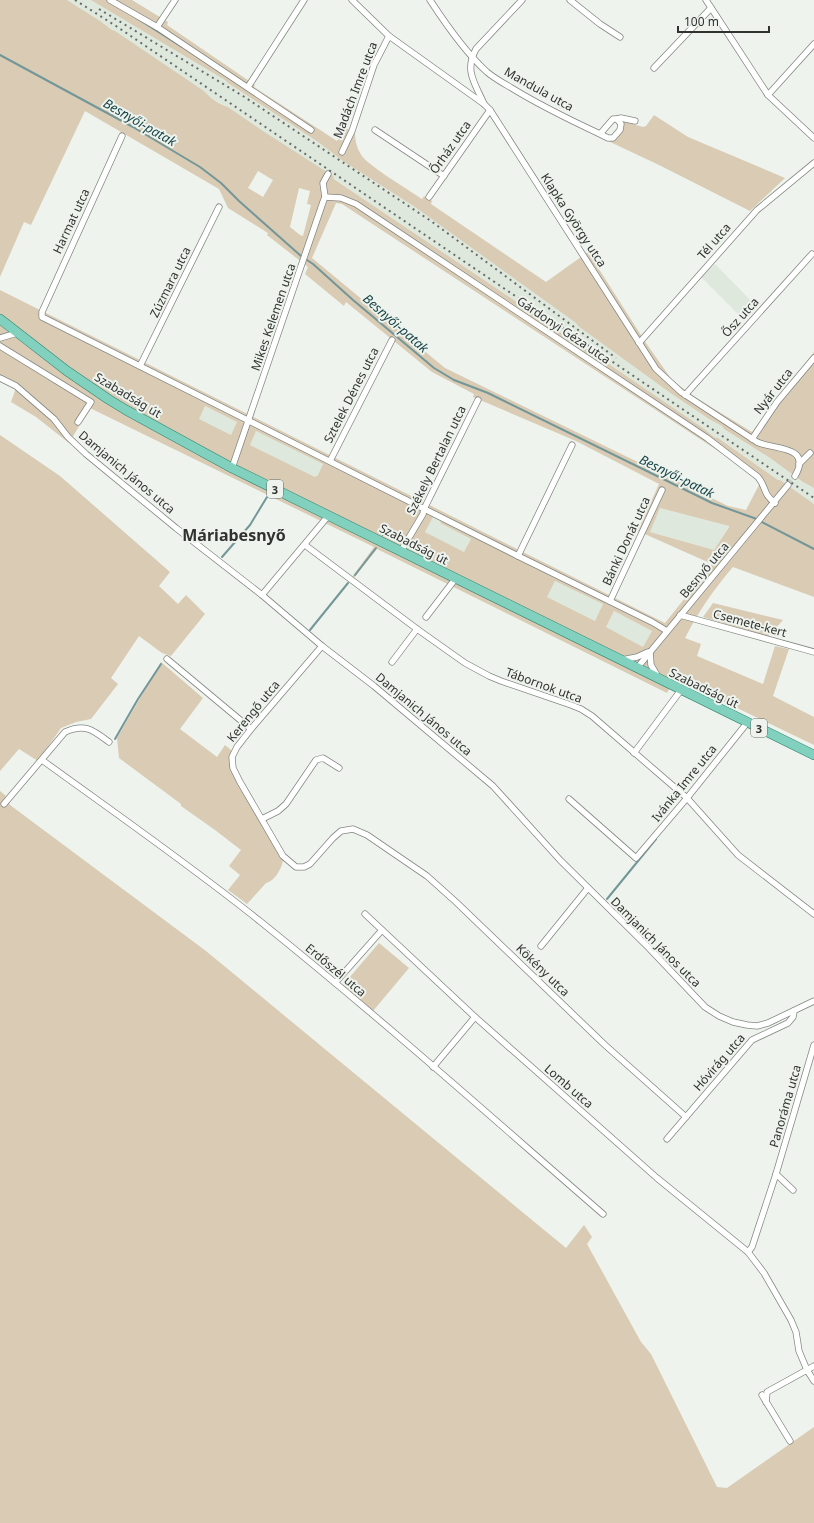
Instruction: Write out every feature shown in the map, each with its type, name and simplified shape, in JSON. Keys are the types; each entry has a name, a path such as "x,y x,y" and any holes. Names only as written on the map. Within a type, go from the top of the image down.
{"main road":[{"name":"Szabadság út","path":"0,319 67,371 118,405 232,468 681,690 814,754"}],"street":[{"path":"110,0 157,27 311,130"},
{"path":"157,27 176,0"},
{"path":"248,87 304,0"},
{"name":"Klapka György utca","path":"352,0 389,36 484,104 490,110 656,370 685,395 752,439 766,446 792,451 799,464"},
{"name":"Mandula utca","path":"430,0 444,22 472,56 488,72 514,90 608,138 615,136 621,126 620,122 616,120"},
{"path":"484,104 470,67 472,56 476,49 522,0"},
{"path":"570,0 600,24 620,37"},
{"path":"706,0 768,95 814,138"},
{"path":"654,68 711,8"},
{"name":"Madách Imre utca","path":"342,152 352,131 374,65 389,36"},
{"path":"768,95 814,44"},
{"name":"Őrház utca","path":"429,197 490,110"},
{"path":"600,134 613,119 616,120 621,118 635,121"},
{"path":"376,130 444,176"},
{"name":"Harmat utca","path":"122,136 41,316 140,366"},
{"name":"Tél utca","path":"639,343 757,210 814,163"},
{"name":"Mikes Kelemen utca","path":"232,468 306,255 324,197 323,183 328,174"},
{"name":"Gárdonyi Géza utca","path":"324,197 341,198 356,204 707,438 758,477 764,485 767,496 775,503"},
{"name":"Zúzmara utca","path":"140,366 219,208"},
{"name":"Ősz utca","path":"685,395 812,254"},
{"path":"0,338 17,333"},
{"name":"Sztelek Dénes utca","path":"330,461 392,340"},
{"name":"Szabadság út","path":"0,346 91,402 78,422"},
{"name":"Nyár utca","path":"752,439 777,402 814,358"},
{"path":"140,366 667,631"},
{"name":"Damjanich János utca","path":"0,378 16,386 54,419 68,437 86,454 194,543 262,595 322,646 374,686 493,786 555,855 649,948 700,1003 711,1012 734,1022 753,1026 763,1025 814,1001"},
{"name":"Székely Bertalan utca","path":"401,551 423,514 424,509 478,400"},
{"path":"518,556 572,446"},
{"path":"795,476 799,464 810,453"},
{"name":"Besnyő utca","path":"638,668 650,651 788,486"},
{"name":"Bánki Donát utca","path":"610,601 662,490"},
{"path":"262,595 329,515"},
{"name":"Tábornok utca","path":"304,545 465,663 489,676 581,709 592,716 687,798 738,855 814,914"},
{"path":"426,617 456,578"},
{"name":"Csemete-kert","path":"680,615 814,652"},
{"path":"392,662 417,629"},
{"name":"Kerengő utca","path":"322,646 251,728 234,751 232,761 240,782 283,856 290,863 299,868 310,864 336,835 347,829 362,832 381,844"},
{"path":"621,660 637,658 650,651 651,665 660,679"},
{"path":"167,659 251,728"},
{"path":"634,753 681,690"},
{"name":"Ivánka Imre utca","path":"569,799 636,858 687,798 747,722"},
{"path":"4,804 63,734 74,729 86,728 92,730 109,742"},
{"path":"262,819 280,810 286,804 316,760 321,758 325,759 339,768"},
{"name":"Erdőszél utca","path":"42,760 181,861 253,916 335,983 603,1214"},
{"name":"Kökény utca","path":"381,844 427,876 605,1045 686,1117"},
{"path":"541,946 588,888"},
{"name":"Lomb utca","path":"364,914 475,1017 657,1178 748,1252"},
{"path":"335,983 382,930"},
{"name":"Hóvirág utca","path":"668,1139 752,1040 788,1023 793,1017 794,1011"},
{"path":"433,1067 475,1017"},
{"name":"Panoráma utca","path":"748,1252 752,1248 776,1174 814,1045"},
{"path":"776,1174 793,1190"},
{"path":"748,1252 764,1272 790,1320 796,1332 799,1351 807,1370 814,1381"},
{"path":"766,1402 766,1392 814,1366"},
{"path":"762,1395 790,1441"}],"shaded area":[{"path":"0,0 67,0 204,91 215,100 333,176 334,179 350,190 814,504 814,597 733,567 707,601 685,638 701,644 697,656 763,684 775,646 789,649 773,696 814,717 814,745 675,678 667,693 377,549 354,578 352,577 374,547 90,408 69,443 36,417 11,402 16,388 0,380 0,290 665,623 712,564 638,531 659,484 576,441 473,397 474,394 432,372 346,302 344,306 305,274 308,267 267,235 268,233 228,208 219,189 85,111 31,225 24,222 0,277","holes":["258,171 273,180 263,197 248,188","299,188 310,191 307,204 311,205 303,236 290,227","336,203 342,204 729,458 760,483 746,510 728,506 445,368 312,258","205,406 237,422 231,435 199,419","256,431 323,464 318,475 315,477 250,445","660,508 729,526 714,550 650,532","433,517 441,521 440,523 471,539 464,552 425,532","555,581 603,604 595,621 547,597","614,611 652,631 643,647 606,627"]},
{"path":"67,0 91,0 112,11 225,80 318,142 343,161 415,207 525,285 578,326 669,392 814,488 814,504 324,171 228,107 224,106 204,91"},
{"path":"91,0 132,0 168,22 167,25 255,85 254,87 337,141 345,128 355,132 359,151 366,161 422,199 424,196 432,201 431,204 546,282 588,252 646,343 672,380 693,396 752,432 814,352 814,488 669,392 415,207 343,161 318,142 225,80"},
{"path":"654,115 688,137 785,178 750,211 608,141 612,141 620,135 623,128 622,121 643,127 646,126"},
{"path":"715,264 757,307 744,320 701,277"},
{"path":"205,406 238,422 231,435 198,419"},
{"path":"256,431 323,464 318,475 315,477 250,445"},
{"path":"0,435 60,476 170,572 159,586 178,604 186,595 205,614 171,656 162,653 139,636 111,678 118,684 91,719 76,722 61,728 38,761 19,749 0,771"},
{"path":"660,508 729,526 714,550 650,532"},
{"path":"433,517 441,521 440,523 471,539 464,552 425,532"},
{"path":"555,581 603,604 595,621 547,597"},
{"path":"713,603 783,620 768,637 703,617"},
{"path":"614,611 652,631 643,647 606,627"},
{"path":"161,662 203,698 180,729 217,757 225,745 231,750 231,769 283,860 280,870 275,877 266,883 247,904 228,890 240,875 229,866 241,850 119,758 117,738"},
{"path":"0,791 5,795 10,805 206,951 566,1248 584,1225 592,1237 587,1244 641,1342 651,1354 717,1487 727,1488 814,1427 814,1523 0,1523"},
{"path":"379,943 409,968 373,1011 343,985"}],"waterway":[{"path":"135,17 182,47"},
{"name":"Besnyői-patak","path":"0,55 133,127 200,167 221,183 301,256 313,264 353,300 434,368 454,380 488,393 712,503 754,518 814,549"},
{"path":"222,557 250,525 267,497"},
{"path":"355,575 376,548"},
{"path":"310,630 348,583"},
{"path":"115,739 138,699 161,664"},
{"path":"607,899 656,839"}],"tunnel":[{"path":"788,485 795,476"}],"railway":[{"path":"75,0 116,26 814,498"},
{"path":"99,9 243,96 431,221 616,358"}],"district":[{"name":"Máriabesnyő","path":"234,535"}]}
